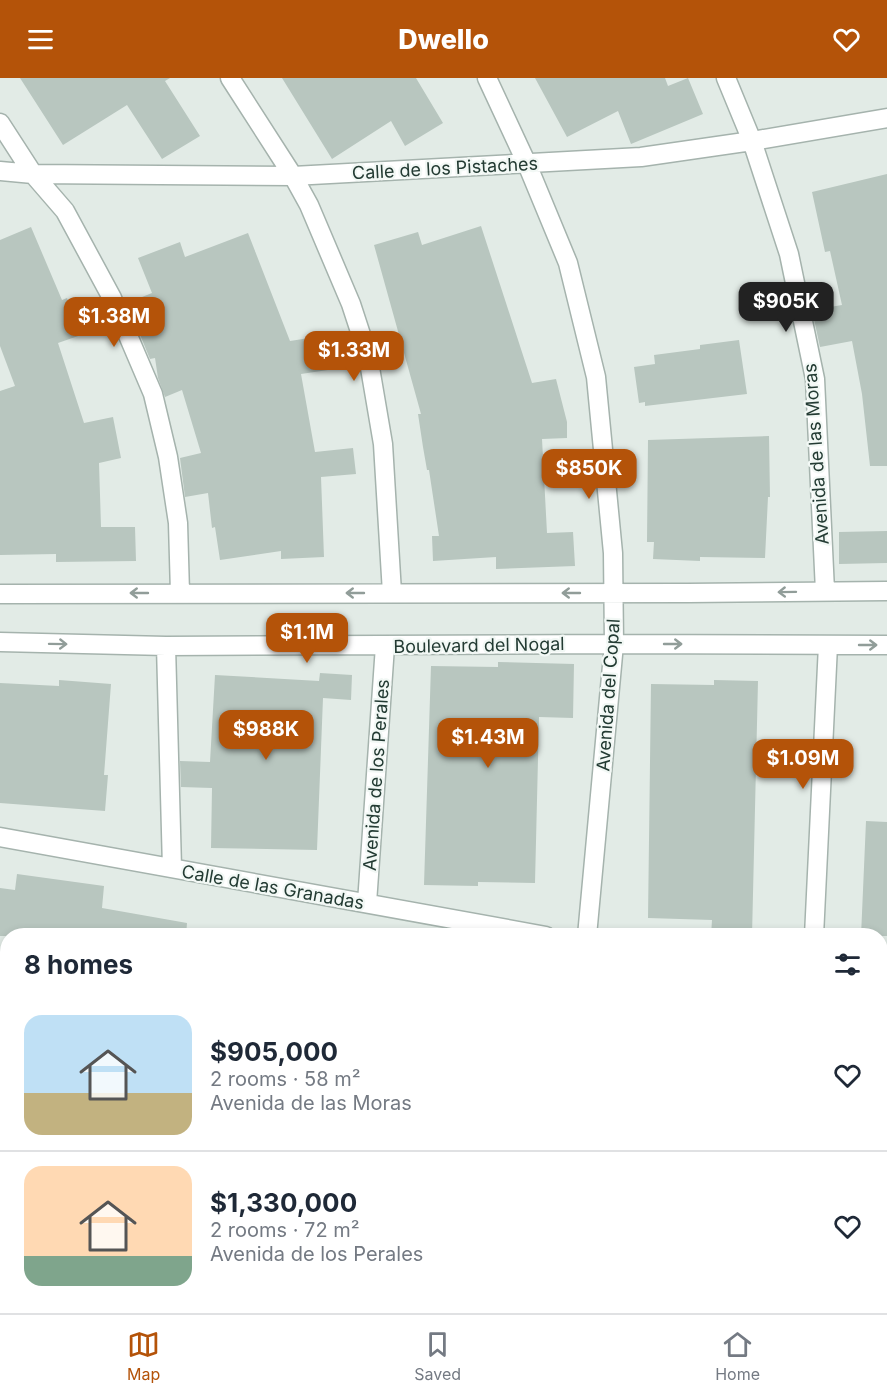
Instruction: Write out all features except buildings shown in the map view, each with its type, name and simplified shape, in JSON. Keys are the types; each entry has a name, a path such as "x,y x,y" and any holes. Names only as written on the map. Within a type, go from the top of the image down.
{"street":[{"path":"230,78 309,205 351,304 368,356 383,444 392,593"},
{"name":"Avenida del Copal","path":"487,78 527,164 567,263 596,376 613,554 614,644 588,928"},
{"name":"Avenida de las Moras","path":"726,78 752,141 789,254 814,379 825,591"},
{"name":"Calle de los Pistaches","path":"0,171 33,174 293,176 527,164 641,157 887,118"},
{"path":"0,123 33,174 65,211 112,298 153,394 168,457 178,523 180,593"},
{"path":"0,594 887,591"},
{"name":"Boulevard del Nogal","path":"0,642 166,646 887,645"},
{"path":"814,928 828,645"},
{"path":"166,646 172,868"},
{"name":"Avenida de los Perales","path":"367,903 385,646"},
{"name":"Calle de las Granadas","path":"0,837 503,928"}]}
